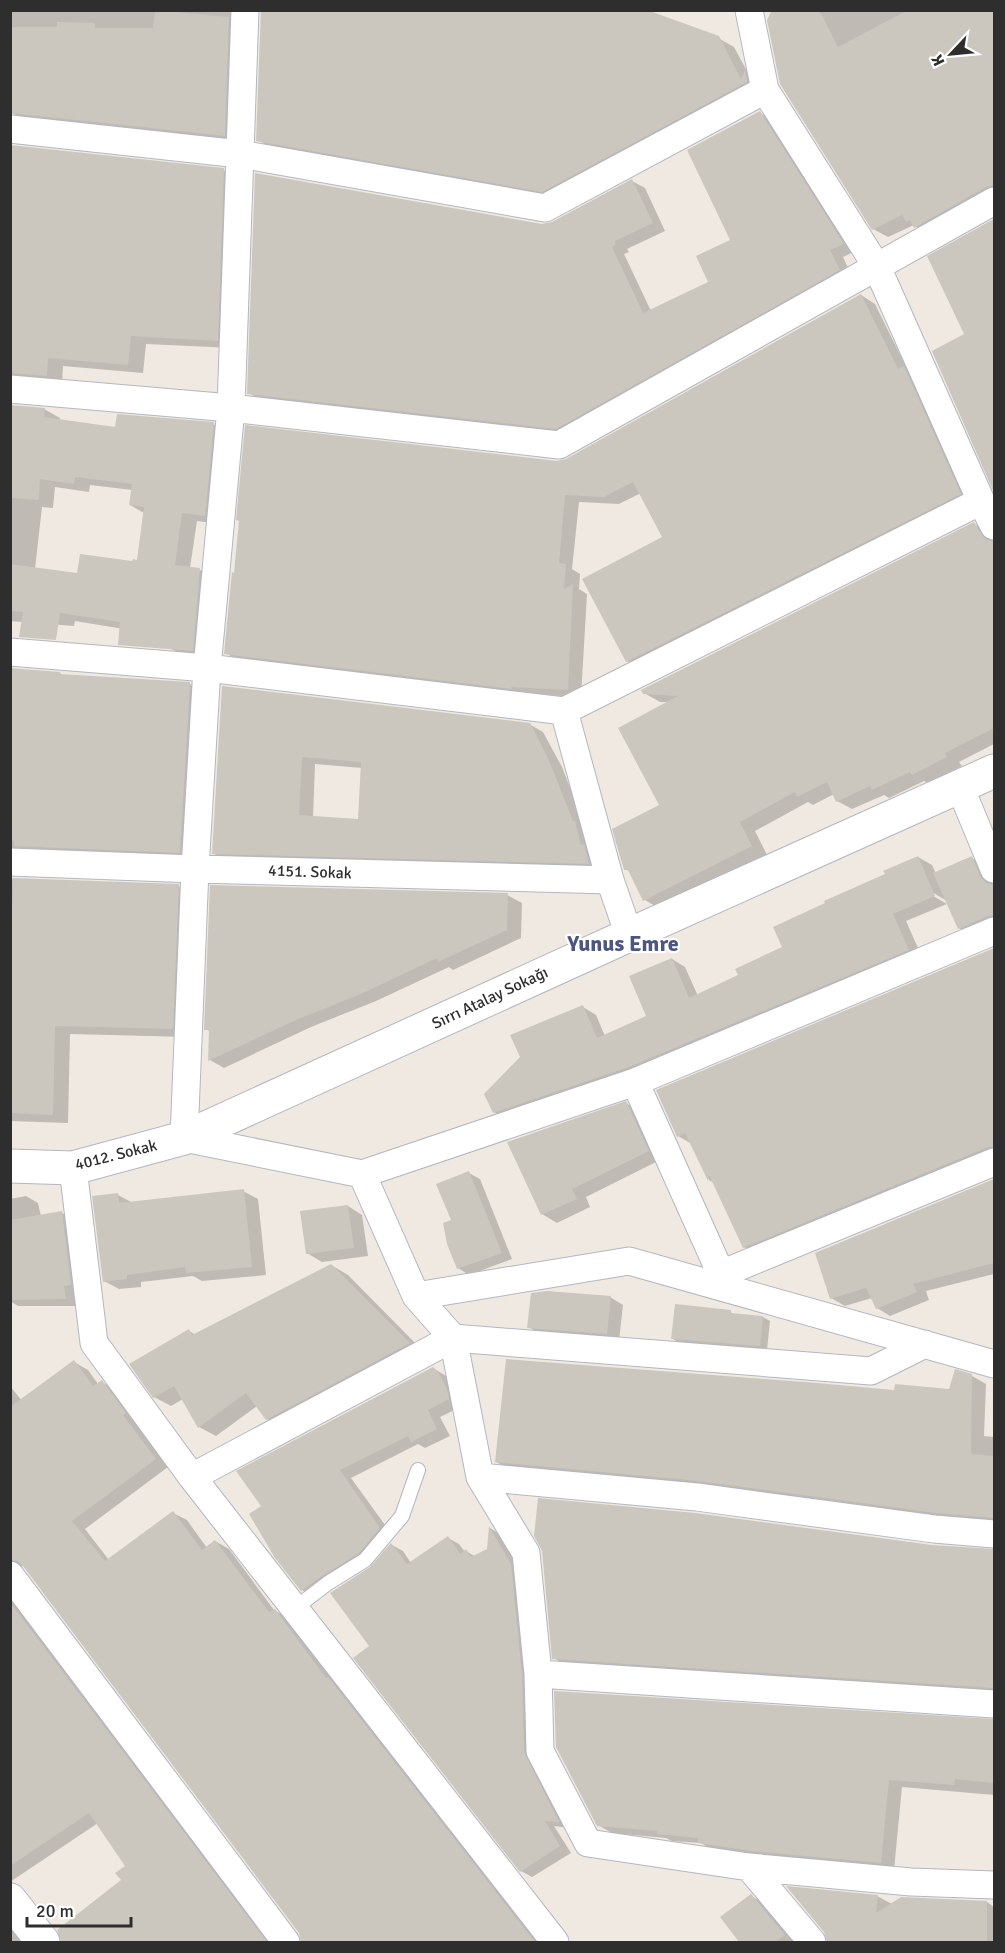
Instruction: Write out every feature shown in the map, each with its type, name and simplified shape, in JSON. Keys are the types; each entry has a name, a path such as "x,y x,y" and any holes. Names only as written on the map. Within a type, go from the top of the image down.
{"main road":[{"name":"Sırrı Atalay Sokağı","path":"184,1138 629,934 994,771"},
{"name":"4012. Sokak","path":"10,1166 73,1167 184,1138"}],"street":[{"path":"245,10 231,408 207,668 195,869 184,1138 362,1174 634,1082 994,931"},
{"path":"749,10 765,90 877,267 994,526"},
{"path":"10,129 240,154 544,208 765,90"},
{"path":"10,389 231,408 559,445 994,201"},
{"path":"10,652 207,668 564,711 981,501"},
{"path":"564,711 610,880 629,934"},
{"path":"960,787 994,869"},
{"name":"4151. Sokak","path":"10,862 610,880"},
{"path":"634,1082 721,1274 994,1162"},
{"path":"73,1167 94,1343 192,1477 555,1942"},
{"path":"362,1174 416,1296 453,1338 480,1477 526,1553 538,1674 540,1751 588,1844 749,1867 911,1882 994,1885"},
{"path":"416,1296 629,1261 994,1364"},
{"path":"192,1477 453,1338 871,1371 925,1344"},
{"path":"480,1477 697,1497 934,1529 994,1534"},
{"path":"10,1575 286,1942"},
{"path":"538,1674 994,1704"},
{"path":"749,1867 812,1942"}],"lane":[{"path":"294,1609 328,1583 365,1560 402,1516 418,1470"}],"building":[{"path":"155,10 229,17 225,136 11,113 11,27 57,27 57,22 95,23 95,28 153,28"},
{"path":"261,10 647,10 719,36 741,79 745,70 747,82 542,192 256,141"},
{"path":"772,10 819,10 838,47 908,10 994,10 994,185 986,187 914,228 910,220 906,222 902,215 872,230 780,84 767,20"},
{"path":"760,111 844,244 830,250 840,270 556,429 247,394 255,173 542,224 552,222 632,179 653,223 615,241 616,245 612,247 643,313 708,282 696,256 730,240 687,150"},
{"path":"10,145 224,168 218,341 131,336 128,365 48,358 47,376 10,373"},
{"path":"994,219 994,493 932,351 964,334 927,256"},
{"path":"861,294 898,369 904,366 961,494 626,662 582,579 662,537 633,482 604,497 565,495 559,563 566,564 564,589 573,584 568,690 511,687 512,689 224,654 239,521 236,520 245,425 557,461 566,459"},
{"path":"10,405 45,408 44,417 115,427 117,414 214,422 205,516 182,513 175,565 200,568 193,651 118,645 120,622 60,613 56,640 19,637 23,612 10,611 10,564 77,573 80,554 137,560 144,507 129,505 132,484 75,477 74,484 40,479 39,500 10,498"},
{"path":"974,522 985,539 994,542 994,728 945,753 947,757 912,775 910,772 872,790 870,786 836,802 827,782 797,797 795,792 740,822 752,846 643,901 628,870 624,870 612,829 659,805 618,728 678,696 643,694 641,690"},
{"path":"10,668 60,672 60,674 190,682 180,853 14,846 14,841 10,841"},
{"path":"222,686 530,723 548,758 573,821 575,821 589,864 212,854","holes":["302,757 361,762 358,819 299,815"]},
{"path":"918,856 935,896 893,914 909,950 629,1067 493,1113 484,1094 520,1057 510,1035 583,1005 597,1038 646,1016 629,976 672,958 689,998 738,975 735,969 782,947 773,927 885,874 883,871"},
{"path":"972,856 980,876 985,882 993,885 994,915 958,929 933,873"},
{"path":"13,878 179,884 173,1029 55,1026 53,1115 10,1113 10,969"},
{"path":"210,885 508,893 507,930 438,962 437,958 208,1061 209,1030 204,1030"},
{"path":"994,948 994,1147 988,1147 743,1248 709,1175 708,1181 685,1133 677,1137 656,1090"},
{"path":"626,1101 649,1151 572,1189 577,1199 541,1215 507,1142"},
{"path":"469,1171 502,1253 457,1269 447,1244 443,1223 451,1220 436,1184"},
{"path":"994,1179 994,1263 913,1284 917,1292 876,1309 866,1288 830,1299 815,1253"},
{"path":"244,1189 252,1267 186,1273 185,1267 127,1275 127,1279 103,1282 92,1196 118,1193 119,1203"},
{"path":"348,1205 354,1248 306,1254 300,1211"},
{"path":"62,1211 71,1285 64,1286 66,1299 10,1300 10,1220"},
{"path":"331,1264 410,1343 266,1420 246,1393 198,1428 174,1386 153,1398 129,1364 189,1329 192,1335"},
{"path":"547,1291 611,1296 607,1334 527,1328 531,1293"},
{"path":"675,1304 763,1316 760,1346 671,1339"},
{"path":"506,1359 894,1390 895,1384 949,1389 955,1369 972,1374 971,1454 994,1456 994,1518 936,1513 698,1481 495,1462"},
{"path":"74,1360 93,1386 102,1380 126,1413 123,1415 156,1459 72,1521 105,1561 173,1511 202,1550 215,1540 269,1612 275,1609 326,1678 328,1677 535,1942 301,1942 299,1933 23,1566 17,1561 10,1560 10,1407"},
{"path":"433,1367 439,1373 447,1389 449,1399 428,1410 437,1429 411,1442 408,1436 340,1470 380,1528 359,1553 301,1591 275,1558 249,1514 261,1506 236,1471"},
{"path":"538,1498 695,1513 932,1545 994,1549 994,1688 552,1659 542,1551 534,1536"},
{"path":"489,1526 511,1564 522,1675 524,1752 559,1822 545,1821 560,1846 520,1872 353,1658 369,1646 330,1593 370,1567 391,1543 407,1564 448,1536 460,1554 466,1549 471,1557 487,1549"},
{"path":"10,1602 267,1942 61,1942 57,1930 121,1880 115,1873 125,1866 89,1813 10,1866"},
{"path":"554,1691 994,1719 994,1783 955,1779 954,1785 889,1780 881,1863 751,1851 698,1843 698,1838 657,1834 657,1831 597,1826 556,1747"},
{"path":"786,1886 878,1895 876,1913 901,1897 987,1901 987,1942 827,1942 824,1932"},
{"path":"751,1894 785,1935 775,1942 739,1942 720,1917"}],"district":[{"name":"Yunus Emre","path":"623,943"}]}
